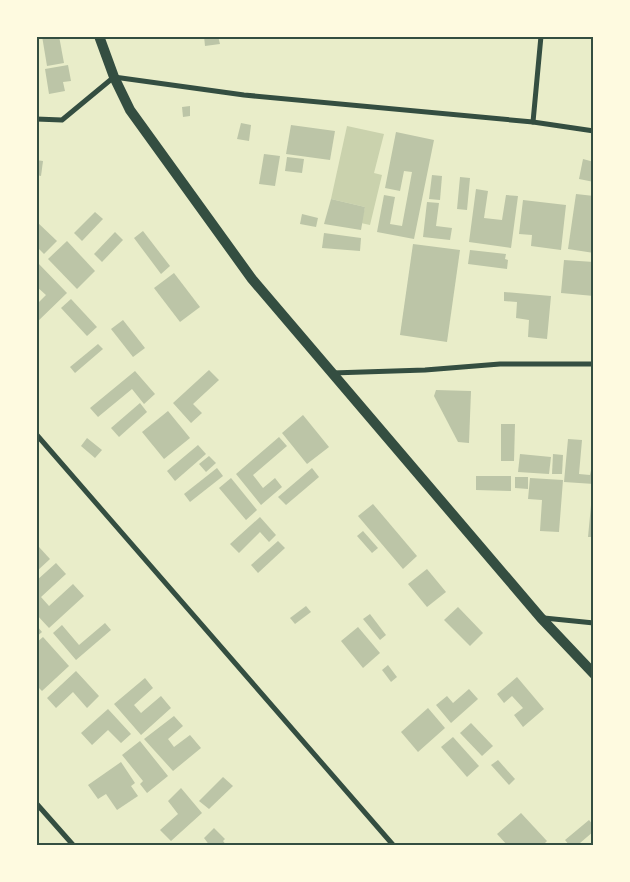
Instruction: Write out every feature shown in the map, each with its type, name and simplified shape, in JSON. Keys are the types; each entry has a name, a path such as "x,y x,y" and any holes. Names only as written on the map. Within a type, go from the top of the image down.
{"main road":[{"path":"98,36 114,77 130,110 252,279 541,618 594,674"}],"street":[{"path":"534,122 541,36"},
{"path":"36,119 62,120 114,77 244,95 534,122 594,131"},
{"path":"332,373 425,370 500,364 594,364"},
{"path":"36,434 394,846"},
{"path":"541,618 594,623"},
{"path":"36,803 74,846"}],"green space":[{"path":"347,126 384,134 374,173 382,175 370,225 361,223 365,207 331,199"}],"building":[{"path":"42,36 59,36 64,63 47,66"},
{"path":"204,36 218,36 220,44 205,46"},
{"path":"68,65 71,81 63,82 65,91 49,94 45,69"},
{"path":"190,106 190,116 183,117 182,107"},
{"path":"241,123 251,125 249,141 237,139"},
{"path":"291,125 335,131 330,160 286,154"},
{"path":"396,132 434,140 414,239 377,232 384,195 395,197 390,224 402,226 412,172 404,171 400,191 385,188"},
{"path":"264,154 280,156 275,186 259,184"},
{"path":"287,157 304,159 302,173 285,171"},
{"path":"583,159 594,162 594,182 579,179"},
{"path":"36,160 43,161 41,176 36,175"},
{"path":"432,175 442,176 440,200 429,199"},
{"path":"460,177 470,178 467,210 457,209"},
{"path":"476,189 488,191 484,218 502,220 506,195 518,196 511,248 469,242"},
{"path":"576,194 594,196 594,253 568,249"},
{"path":"331,199 365,207 361,230 324,224"},
{"path":"523,200 566,205 561,250 531,246 532,235 519,234"},
{"path":"427,202 439,203 436,226 452,228 450,240 423,237"},
{"path":"95,212 103,219 82,241 74,233"},
{"path":"302,214 318,218 316,227 300,224"},
{"path":"36,221 57,241 44,254 36,246"},
{"path":"143,231 170,266 161,274 134,238"},
{"path":"115,232 123,240 102,262 94,254"},
{"path":"324,233 361,238 360,251 322,248"},
{"path":"67,241 95,271 77,289 48,259"},
{"path":"413,244 460,250 447,342 400,335"},
{"path":"470,250 506,254 505,259 508,260 507,269 468,264"},
{"path":"564,260 594,262 594,296 561,293"},
{"path":"36,261 67,293 36,323 36,305 46,295 36,286"},
{"path":"174,273 200,307 180,322 154,288"},
{"path":"504,292 551,296 547,339 528,337 529,320 516,318 517,302 504,301"},
{"path":"71,299 97,327 87,336 61,308"},
{"path":"123,320 145,348 133,357 111,329"},
{"path":"98,344 103,349 75,373 70,367"},
{"path":"209,370 219,380 193,404 202,413 191,423 173,403"},
{"path":"135,371 155,394 144,404 132,389 98,417 90,408"},
{"path":"436,390 471,391 469,443 458,442 434,396"},
{"path":"140,403 147,412 119,437 111,428"},
{"path":"168,411 190,438 164,459 142,432"},
{"path":"303,415 329,447 307,464 282,433"},
{"path":"501,424 515,424 514,461 501,461"},
{"path":"279,437 287,446 253,475 263,488 275,478 282,487 261,505 236,474"},
{"path":"87,438 102,450 95,458 81,446"},
{"path":"568,439 582,440 579,474 590,475 594,456 594,484 564,482"},
{"path":"198,445 206,454 175,481 167,471"},
{"path":"520,454 551,457 549,474 518,472"},
{"path":"553,454 563,455 562,474 552,474"},
{"path":"209,456 216,463 206,472 199,464"},
{"path":"217,468 223,476 190,502 184,494"},
{"path":"312,468 319,477 286,505 278,497"},
{"path":"476,476 511,476 511,491 476,490"},
{"path":"515,477 528,477 528,489 515,488"},
{"path":"231,478 257,510 246,520 219,488"},
{"path":"530,478 563,480 559,532 540,531 542,500 528,499"},
{"path":"373,504 417,556 403,569 358,516"},
{"path":"591,505 594,505 594,537 588,537"},
{"path":"260,517 276,535 269,542 260,532 239,553 230,544"},
{"path":"363,531 378,548 372,553 357,536"},
{"path":"278,541 285,548 258,573 251,565"},
{"path":"39,547 50,559 36,572 36,550"},
{"path":"56,563 66,574 41,597 49,606 73,584 84,596 49,628 36,614 36,581"},
{"path":"427,569 446,592 427,607 408,584"},
{"path":"306,606 311,612 295,624 290,618"},
{"path":"458,607 483,633 470,646 444,620"},
{"path":"370,614 386,635 380,640 363,619"},
{"path":"105,623 111,630 76,660 53,633 62,625 79,645"},
{"path":"36,625 42,632 36,637"},
{"path":"358,627 380,653 363,668 341,641"},
{"path":"43,637 69,666 42,691 36,685 36,643"},
{"path":"388,665 397,677 391,682 382,670"},
{"path":"76,671 99,696 87,708 73,692 56,708 47,698"},
{"path":"517,677 544,709 523,727 514,715 523,708 512,696 504,703 497,694"},
{"path":"145,678 153,688 134,705 141,713 161,696 171,708 141,735 114,704"},
{"path":"469,689 478,699 451,723 436,705 447,696 453,703"},
{"path":"428,708 445,728 418,752 401,732"},
{"path":"108,709 131,734 121,743 108,730 92,745 81,733"},
{"path":"174,716 183,726 168,739 174,747 190,735 201,748 173,771 144,739"},
{"path":"471,723 493,746 482,756 460,733"},
{"path":"453,737 479,766 467,777 441,747"},
{"path":"140,741 168,776 147,793 140,784 143,781 122,755"},
{"path":"498,760 515,779 509,785 491,765"},
{"path":"121,762 135,783 131,786 138,796 117,810 106,794 98,799 88,785"},
{"path":"223,777 233,786 209,809 199,801"},
{"path":"181,788 202,813 171,841 160,830 178,814 168,801"},
{"path":"521,813 547,841 542,846 508,846 497,834"},
{"path":"589,820 594,826 594,831 580,843 582,846 570,846 565,840"},
{"path":"214,828 225,839 223,841 227,846 210,846 204,838"}]}
